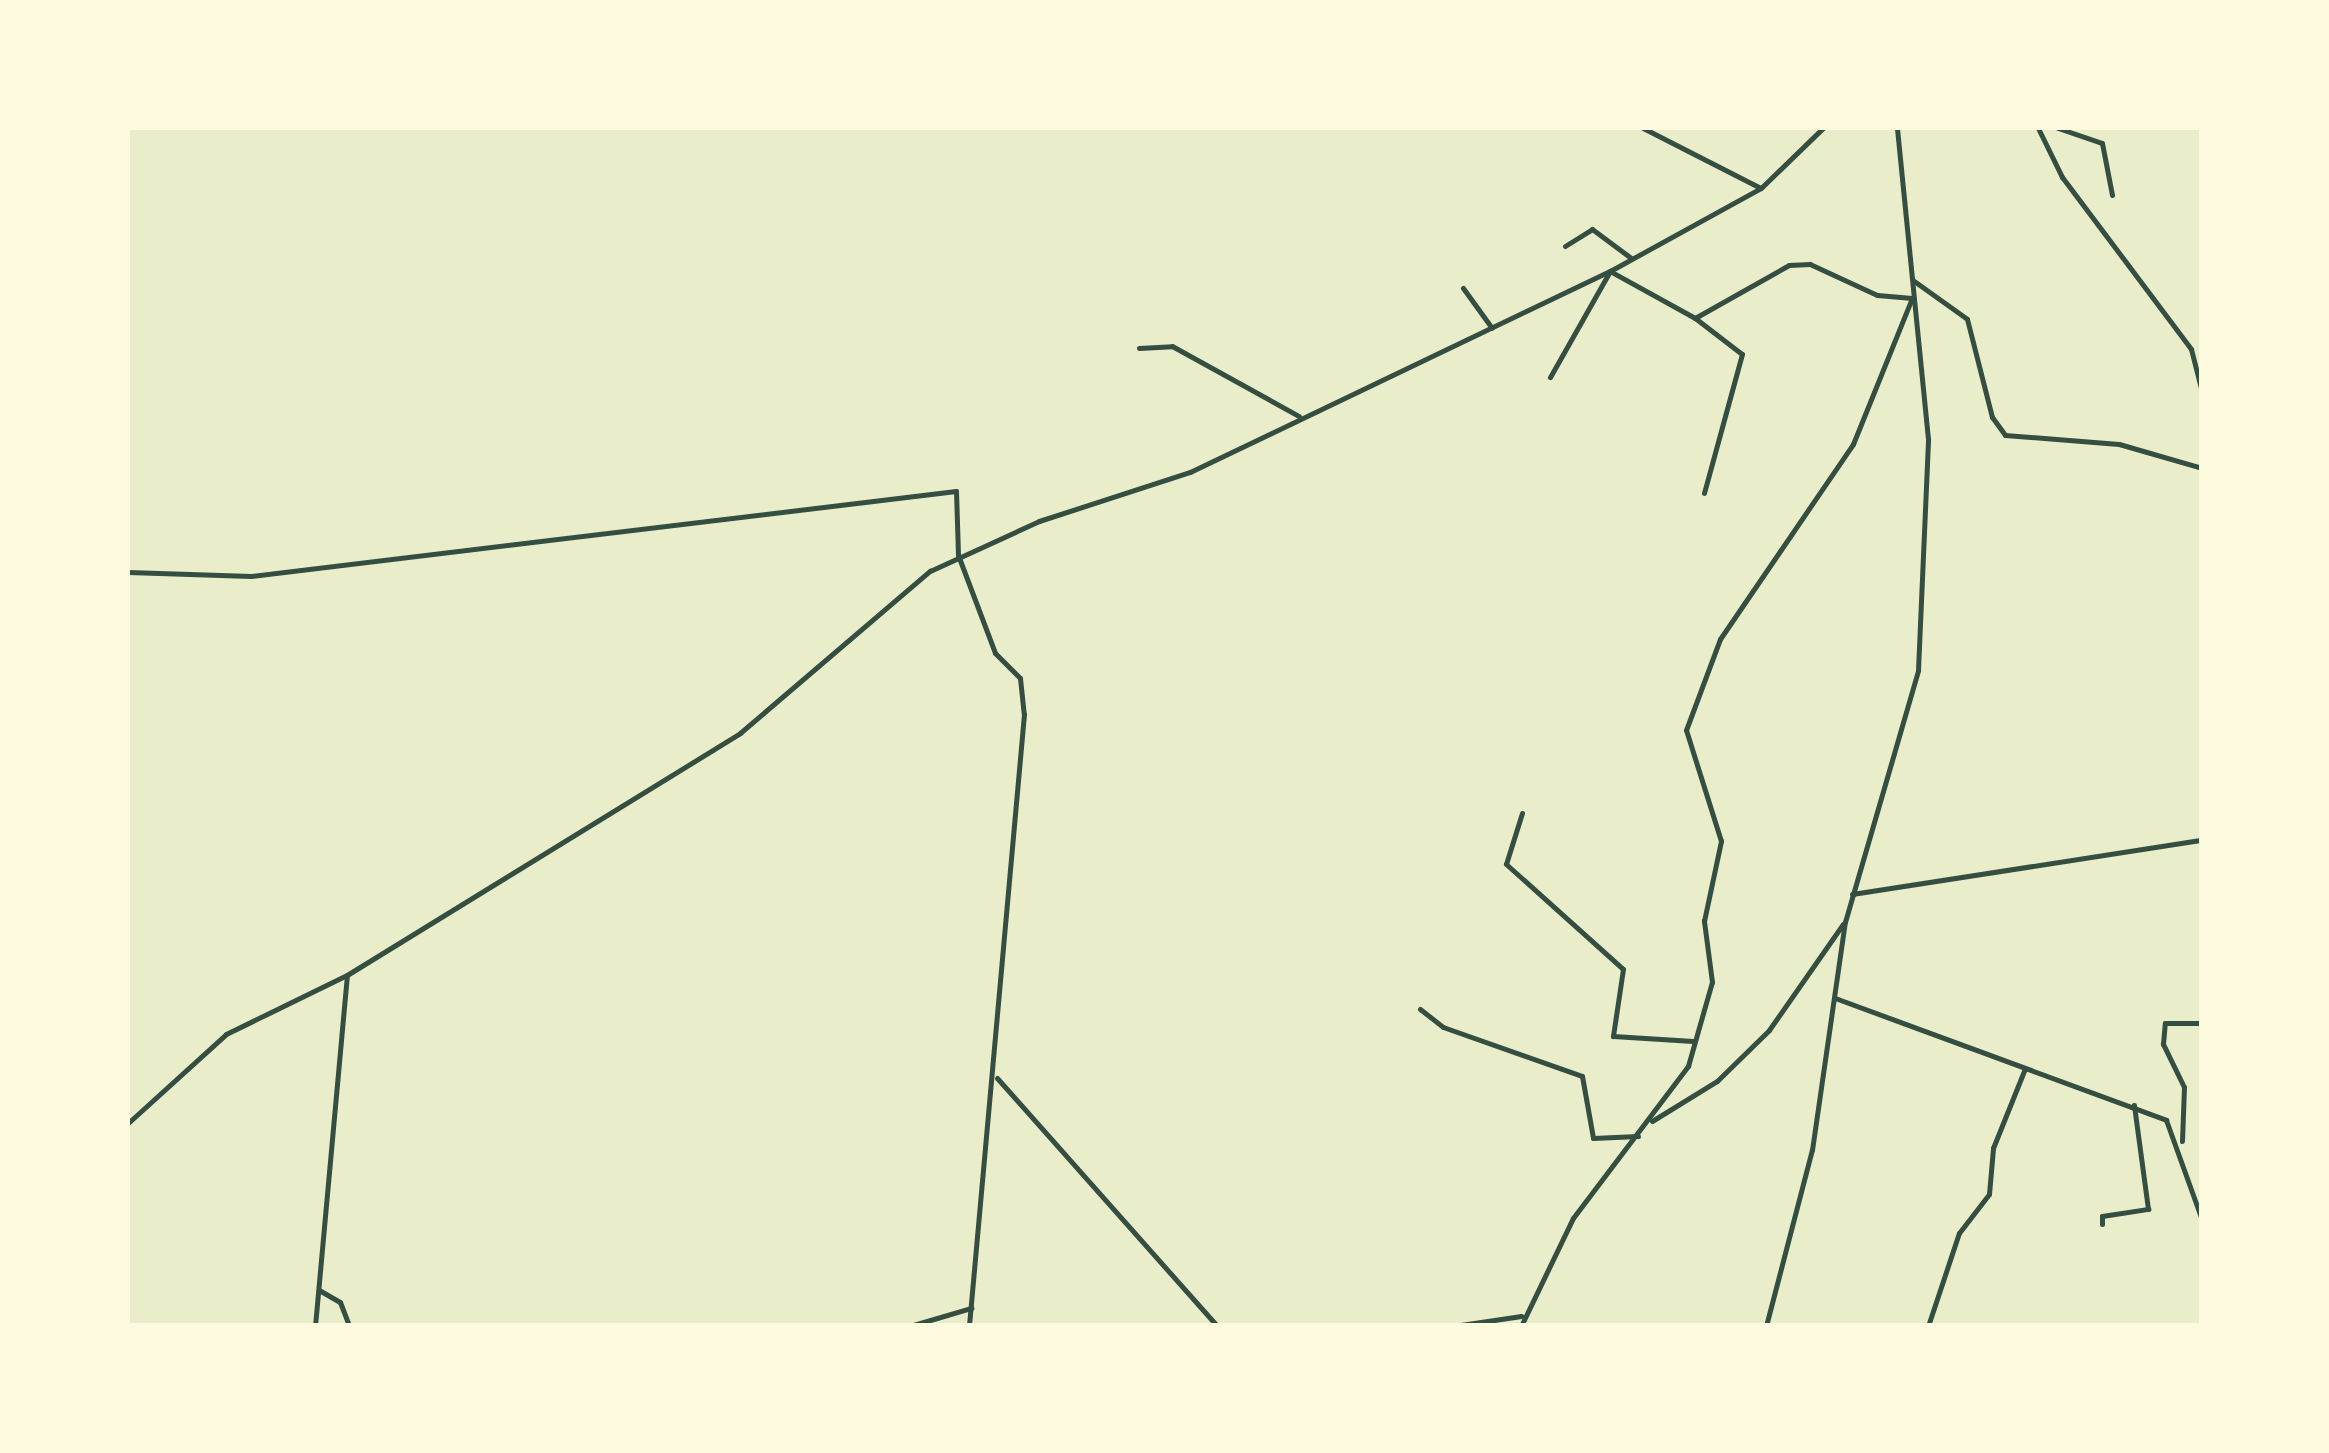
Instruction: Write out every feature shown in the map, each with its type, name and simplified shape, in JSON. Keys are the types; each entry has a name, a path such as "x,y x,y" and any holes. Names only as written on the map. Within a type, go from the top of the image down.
{"street":[{"path":"1643,128 1760,188"},
{"path":"128,1124 226,1034 347,976 740,733 958,556 1190,472 1299,416 1610,271 1760,188 1823,128"},
{"path":"1766,1326 1812,1150 1845,922 1918,670 1928,439 1897,128"},
{"path":"2038,128 2062,176 2190,348 2202,392"},
{"path":"2058,128 2102,143 2112,195"},
{"path":"1565,246 1592,229 1631,258"},
{"path":"1695,318 1789,265 1810,264 1877,296 1912,298"},
{"path":"1610,271 1695,318 1742,354 1704,493"},
{"path":"1550,377 1610,271"},
{"path":"1914,281 1967,319 1992,417 2005,435 2119,444 2202,468"},
{"path":"1462,288 1492,328"},
{"path":"1521,1326 1521,1316 1573,1218 1688,1066 1712,982 1704,921 1721,841 1686,730 1720,639 1853,444 1912,298"},
{"path":"1139,348 1172,346 1299,416"},
{"path":"128,572 252,576 948,490 960,500 958,556 996,653 1023,692 995,1076 969,1326"},
{"path":"2202,734 2202,774"},
{"path":"1522,813 1506,864 1623,969 1613,1036 1693,1041"},
{"path":"1852,894 2202,840"},
{"path":"1648,1123 1717,1081 1768,1030 1845,922"},
{"path":"314,1326 347,976"},
{"path":"1835,998 2024,1070 2134,1104 2166,1120 2182,1144"},
{"path":"1420,1009 1442,1027 1582,1076 1594,1138 1638,1136"},
{"path":"2202,1023 2165,1023 2163,1044 2184,1087 2182,1144 2202,1220"},
{"path":"1928,1326 1959,1232 1989,1194 1993,1148 2024,1070"},
{"path":"995,1076 1217,1326"},
{"path":"2102,1224 2102,1216 2148,1209 2134,1104"},
{"path":"320,1290 340,1302 350,1326"},
{"path":"910,1326 971,1308"},
{"path":"1454,1326 1521,1316"}]}
